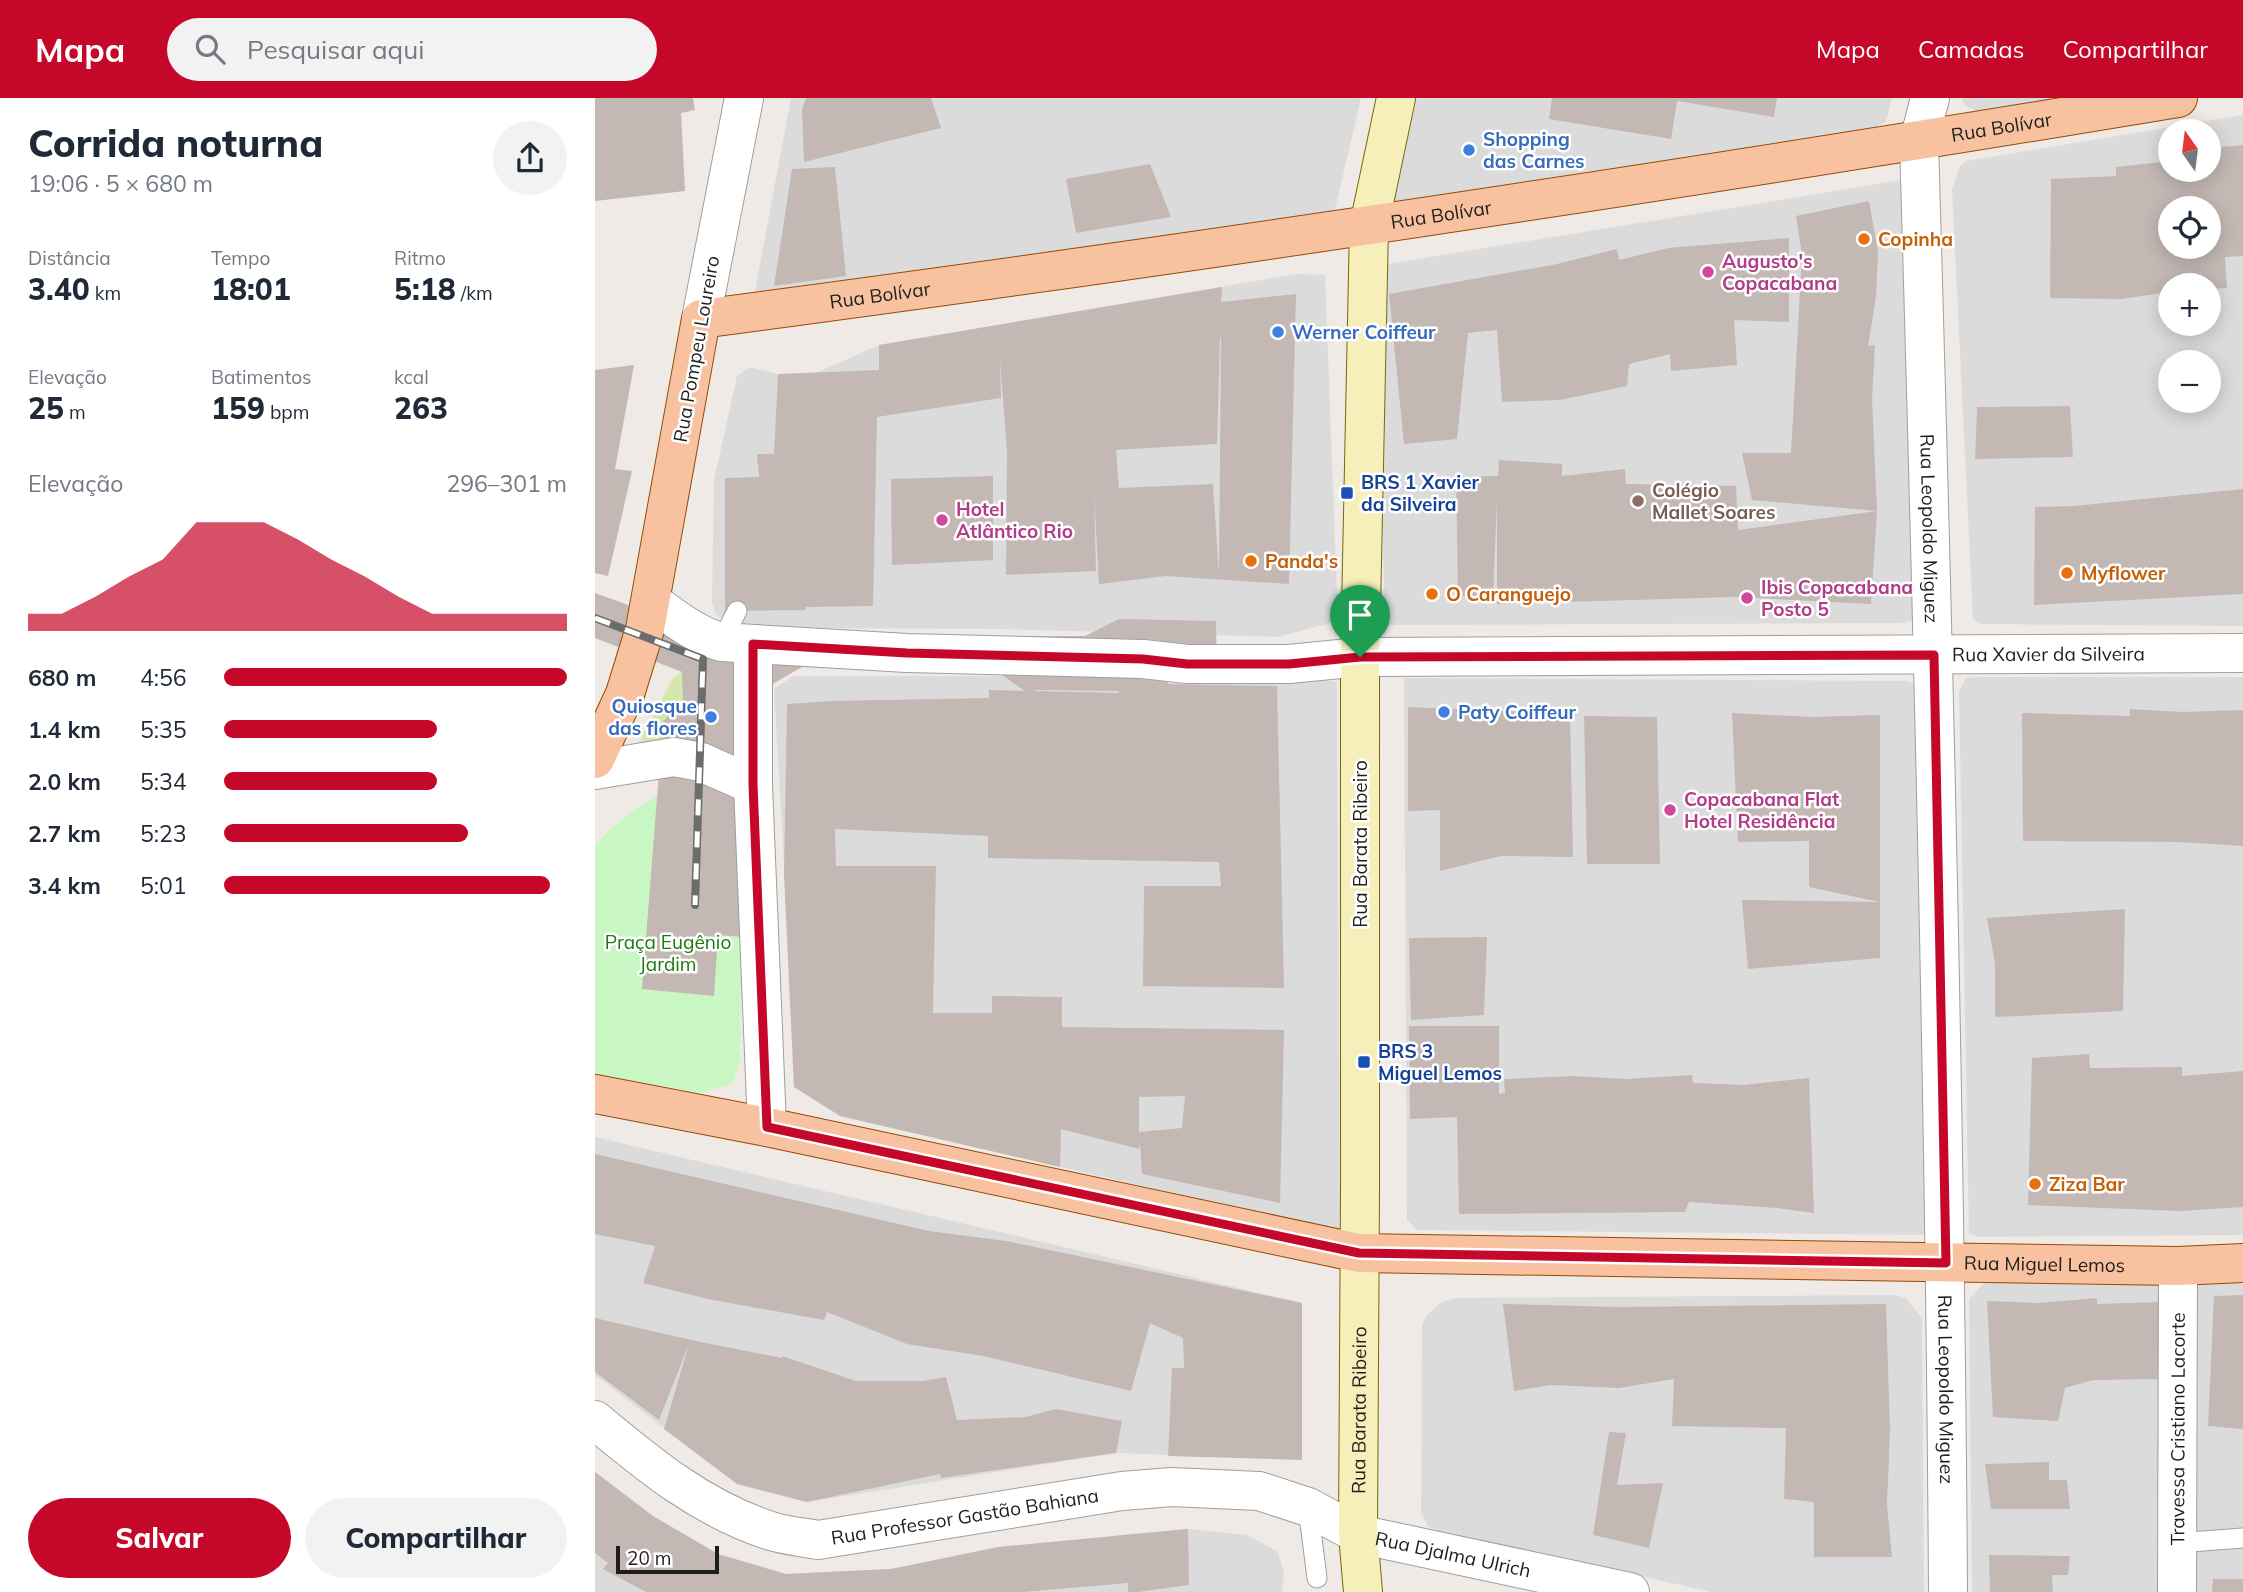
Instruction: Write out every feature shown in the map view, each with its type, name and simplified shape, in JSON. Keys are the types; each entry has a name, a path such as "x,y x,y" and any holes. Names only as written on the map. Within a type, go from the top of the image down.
{"main road":[{"name":"Rua Barata Ribeiro","path":"1363,1592 1358,1534 1360,657 1369,226 1396,98"},
{"name":"Rua Bolívar","path":"701,319 1369,226 2178,98"},
{"name":"Rua Pompeu Loureiro","path":"651,601 701,319"},
{"path":"595,760 625,694 651,601"},
{"path":"595,1094 767,1127"},
{"name":"Rua Miguel Lemos","path":"767,1127 1359,1253 2178,1266 2243,1263"}],"street":[{"name":"Rua Pompeu Loureiro","path":"701,319 744,98"},
{"name":"Rua Leopoldo Miguez","path":"1930,98 1919,141 1934,655 1946,1263 1948,1592"},
{"name":"Rua Xavier da Silveira","path":"651,601 709,639 737,632 907,653 1143,659 1187,664 1289,664 1360,657 2243,653"},
{"path":"737,632 753,785 767,1127"},
{"path":"595,770 674,757 701,762 753,785"},
{"name":"Travessa Cristiano Lacorte","path":"2177,1592 2178,1266"},
{"name":"Rua Professor Gastão Bahiana","path":"595,1420 696,1498 736,1518 773,1532 818,1540 1122,1491 1172,1487 1259,1491 1308,1507 1358,1534"},
{"name":"Rua Djalma Ulrich","path":"1358,1534 1630,1592"}],"lane":[{"path":"1308,1507 1317,1578"},
{"path":"2177,1543 2243,1538"}],"shaded area":[{"path":"791,98 1361,98 1331,227 757,302 755,291"},
{"path":"1417,98 1892,98 1886,122 1875,127 1400,211 1394,203"},
{"path":"1961,98 2058,98 1979,112 1966,106"},
{"path":"2243,115 2243,626 1981,624 1973,619 1952,189 1960,166 1966,161 2158,129 2158,182 2221,182 2219,119"},
{"path":"1908,179 1919,620 1900,623 1385,625 1376,280 1381,265"},
{"path":"1297,274 1325,275 1338,621 1277,637 999,629 775,628 725,621 715,614 712,602 714,480 737,376 750,367 778,374 811,375 879,345"},
{"path":"793,676 1294,676 1337,682 1340,1229 1315,1226 840,1116 800,1076 795,1054 774,689"},
{"path":"2243,677 2243,1235 1979,1237 1969,1234 1959,691 1966,678"},
{"path":"1404,678 1913,683 1919,692 1925,1235 1417,1230 1407,1220"},
{"path":"595,1137 1302,1303 1302,1460 1116,1453 807,1502 737,1484 595,1375"},
{"path":"2243,1273 2243,1592 2193,1592 2195,1292 2201,1283"},
{"path":"2000,1277 2159,1279 2174,1592 1972,1592 1969,1299 1984,1283"},
{"path":"1895,1295 1906,1298 1922,1318 1924,1592 1712,1592 1438,1531 1428,1526 1421,1513 1422,1325 1426,1316 1440,1303 1456,1298"},
{"path":"595,1472 653,1516 717,1554 786,1574 891,1569 1119,1535 1188,1529 1247,1535 1277,1551 1284,1571 1282,1592 595,1592"}],"green space":[{"path":"691,665 736,752 635,751 673,678"},
{"name":"Praça Eugênio Jardim","path":"666,791 743,818 740,1060 733,1084 701,1093 595,1074 595,846 628,815"}],"building":[{"path":"595,98 693,98 695,110 681,113 685,191 595,201"},
{"path":"806,98 931,98 941,128 804,162 802,109"},
{"path":"1552,98 1777,98 1774,117 1677,101 1671,139 1549,119"},
{"path":"2243,145 2243,256 2225,257 2227,288 2221,288 2221,273 2158,273 2158,294 2121,299 2050,298 2051,179 2116,176 2116,167 2158,162 2158,182 2221,182 2222,147"},
{"path":"1150,164 1171,217 1076,233 1066,179"},
{"path":"835,167 846,276 774,286 792,169"},
{"path":"1869,201 1878,252 1876,297 1868,346 1875,345 1872,399 1877,511 1752,500 1742,453 1791,453 1802,254 1796,216"},
{"path":"1789,238 1789,322 1734,320 1737,365 1671,371 1670,354 1629,364 1627,386 1560,400 1502,402 1497,330 1468,333 1457,439 1404,444 1389,294 1557,264 1617,249 1619,260 1668,248"},
{"path":"1222,287 1221,302 1296,294 1289,584 1166,576 1099,584 1094,493 1096,571 1006,575 1007,453 1000,359 1001,398 877,417 873,606 725,611 725,478 759,477 757,454 774,454 778,374 879,370 879,345","holes":["1221,338 1219,575 1213,484 1119,488 1116,450 1217,444"]},
{"path":"634,365 615,469 632,471 608,576 595,573 595,370"},
{"path":"2070,406 2073,457 1975,459 1977,407"},
{"path":"1499,460 1562,464 1562,476 1625,469 1626,484 1736,486 1738,530 1877,511 1871,604 1734,597 1497,604 1497,501 1493,597 1458,596 1456,477 1498,476"},
{"name":"Hotel Atlântico Rio","path":"993,476 993,560 892,565 891,479"},
{"path":"2243,489 2243,594 2034,605 2035,507 2074,506"},
{"path":"595,593 717,637 1085,636 1119,619 1216,621 1217,678 1168,677 1168,684 1277,686 1284,988 1143,986 1144,886 1221,886 1219,862 988,858 988,836 835,829 836,866 936,866 933,1013 992,1013 992,996 1062,997 1062,1027 1284,1030 1280,1203 1142,1174 1140,1142 1139,1149 1061,1129 1060,1167 840,1116 794,1087 784,875 787,704 989,698 989,690 1025,691 999,673 802,667 769,686 769,939 718,935 714,996 642,989 663,721 683,704 682,672 595,638","holes":["1035,691 1119,691 1119,693","1185,1096 1182,1128 1139,1132 1139,1097"]},
{"path":"1408,707 1570,714 1573,857 1501,856 1440,871 1440,810 1408,811"},
{"path":"2130,709 2183,712 2243,710 2243,846 2180,842 2023,841 2022,713 2130,716"},
{"path":"1732,713 1811,717 1880,715 1880,902 1809,887 1809,841 1738,842"},
{"path":"1584,716 1657,717 1660,864 1587,864"},
{"path":"1742,900 1880,902 1880,958 1748,969"},
{"path":"2125,909 2123,1011 1995,1017 1995,964 1987,918"},
{"path":"1487,937 1484,1015 1411,1020 1409,938"},
{"path":"1409,1026 1499,1026 1499,1094 1505,1093 1504,1079 1573,1076 1626,1079 1692,1075 1693,1083 1744,1085 1809,1078 1814,1213 1689,1202 1685,1212 1459,1214 1457,1117 1410,1119"},
{"path":"2089,1054 2090,1068 2182,1067 2182,1076 2243,1071 2243,1207 2180,1211 2028,1205 2032,1058"},
{"path":"595,1154 929,1231 1006,1241 1302,1303 1302,1460 1168,1456 1172,1368 1184,1368 1183,1338 1150,1323 1131,1391 983,1356 907,1344 827,1312 824,1320 708,1299 643,1283 655,1246 595,1234"},
{"path":"2243,1295 2243,1429 2208,1426 2214,1296"},
{"path":"2097,1298 2097,1304 2161,1302 2162,1379 2093,1380 2065,1388 2058,1421 1993,1417 1987,1301 2039,1303"},
{"path":"1503,1304 1618,1307 1886,1304 1890,1430 1887,1505 1892,1557 1814,1557 1814,1502 1784,1499 1786,1428 1672,1426 1674,1379 1619,1388 1551,1385 1514,1391"},
{"path":"595,1318 691,1340 782,1356 856,1381 923,1381 946,1377 957,1420 1026,1417 1056,1409 1122,1421 1116,1453 941,1478 940,1474 807,1502 737,1484 664,1429 689,1344 659,1420 595,1372"},
{"path":"1609,1432 1626,1433 1617,1485 1663,1483 1649,1548 1593,1535"},
{"path":"2049,1462 2049,1480 2067,1480 2070,1509 1991,1509 1985,1464"},
{"path":"595,1472 653,1516 718,1554 786,1574 891,1569 998,1547 1188,1529 1189,1585 1138,1592 1128,1592 1128,1583 1023,1592 646,1592 603,1569 608,1563 595,1553"},
{"path":"1989,1555 2070,1556 2068,1575 2052,1575 2053,1592 1990,1592"},
{"path":"2213,1579 2243,1579 2243,1592 2212,1592"}],"railway":[{"path":"595,618 703,659 695,905"}],"place":[{"name":"Shopping das Carnes","path":"1469,150"},
{"name":"Copinha","path":"1864,239"},
{"name":"Augusto's Copacabana","path":"1708,272"},
{"name":"Werner Coiffeur","path":"1278,332"},
{"name":"BRS 1 Xavier da Silveira","path":"1347,493"},
{"name":"Colégio Mallet Soares","path":"1638,501"},
{"name":"Hotel Atlântico Rio","path":"942,520"},
{"name":"Panda's","path":"1251,561"},
{"name":"Myflower","path":"2067,573"},
{"name":"O Caranguejo","path":"1432,594"},
{"name":"Ibis Copacabana Posto 5","path":"1747,598"},
{"name":"Paty Coiffeur","path":"1444,712"},
{"name":"Quiosque das flores","path":"711,717"},
{"name":"Copacabana Flat Hotel Residência","path":"1670,810"},
{"name":"BRS 3 Miguel Lemos","path":"1364,1062"},
{"name":"Ziza Bar","path":"2035,1184"}],"route":[{"path":"753,644 907,653 1143,659 1187,664 1289,664 1360,657 1934,655 1946,1263 1359,1253 767,1127 753,785 753,644"}]}
